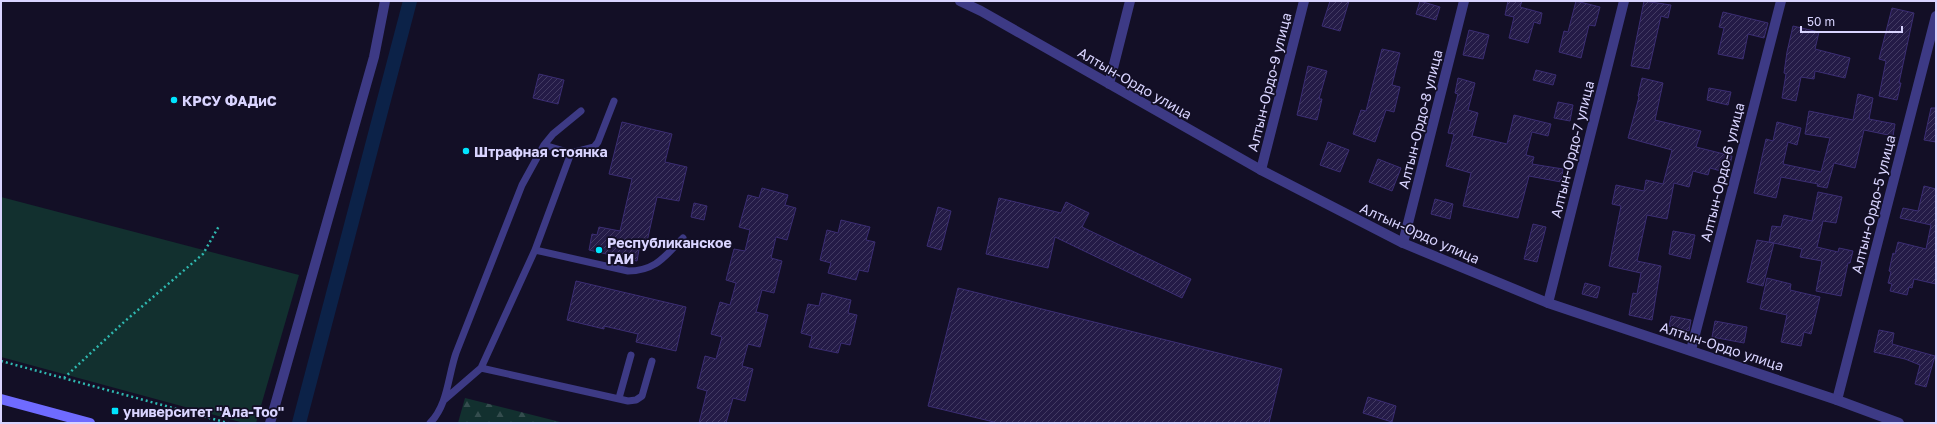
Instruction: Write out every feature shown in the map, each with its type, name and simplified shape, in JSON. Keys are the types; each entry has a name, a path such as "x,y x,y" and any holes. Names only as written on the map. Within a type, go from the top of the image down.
{"main road":[{"path":"1,399 90,423"}],"street":[{"path":"270,423 374,56 385,1"},
{"name":"Алтын-Ордо улица","path":"960,1 981,11 1261,170 1403,243 1548,303 1838,400 1900,423"},
{"path":"981,11 984,1"},
{"path":"1109,84 1130,1"},
{"name":"Алтын-Ордо-9 улица","path":"1261,170 1304,1"},
{"name":"Алтын-Ордо-8 улица","path":"1403,243 1464,1"},
{"name":"Алтын-Ордо-7 улица","path":"1548,303 1624,1"},
{"name":"Алтын-Ордо-6 улица","path":"1691,350 1781,1"},
{"name":"Алтын-Ордо-5 улица","path":"1838,400 1936,16"}],"lane":[{"path":"544,145 571,153 594,147 598,142 614,101"},
{"path":"432,422 444,400 450,371 456,353 522,185 544,145 553,134 581,111"},
{"path":"444,400 481,368 535,250 571,153"},
{"path":"535,250 628,270 642,271 656,264 683,238"},
{"path":"619,398 631,355"},
{"path":"481,368 628,401 636,400 642,396 652,361"}],"path":[{"path":"64,378 124,322 203,254 219,226"},
{"path":"1,361 228,423"}],"green space":[{"path":"1,197 299,275 256,423 244,423 1,357"},
{"path":"465,398 564,423 458,423"}],"building":[{"path":"1330,1 1349,1 1340,31 1322,26"},
{"path":"1420,1 1440,7 1436,20 1416,14"},
{"path":"1508,1 1522,1 1520,7 1542,13 1540,24 1534,22 1528,43 1509,38 1514,17 1505,15"},
{"path":"1576,1 1600,7 1595,26 1589,25 1581,58 1559,52 1564,31 1568,32"},
{"path":"1644,1 1671,5 1668,18 1661,16 1649,69 1631,66"},
{"path":"1892,8 1914,13 1899,83 1901,83 1897,100 1879,96 1886,61 1879,59"},
{"path":"1723,12 1768,23 1764,38 1748,34 1743,59 1718,54 1724,28 1719,27"},
{"path":"1793,26 1819,32 1815,49 1850,58 1845,78 1815,71 1814,79 1801,77 1796,101 1782,98 1786,74 1784,73 1787,52"},
{"path":"1469,30 1489,35 1483,59 1463,55"},
{"path":"1382,49 1400,53 1392,85 1400,87 1394,112 1386,110 1375,142 1353,134 1361,110 1366,111"},
{"path":"1308,66 1327,71 1319,99 1322,99 1317,120 1297,115"},
{"path":"1536,70 1556,75 1553,85 1533,80"},
{"path":"539,74 564,80 558,104 533,98"},
{"path":"1458,78 1475,83 1468,110 1478,113 1472,136 1507,144 1514,115 1551,124 1548,136 1532,132 1526,155 1534,157 1532,164 1563,169 1561,182 1529,176 1518,218 1463,206 1471,173 1446,166 1454,134 1448,133 1458,94 1455,93"},
{"path":"1642,78 1663,83 1655,120 1701,131 1696,147 1732,156 1728,173 1710,168 1708,175 1693,171 1689,187 1674,183 1667,219 1647,215 1637,261 1661,266 1652,320 1629,315 1633,293 1637,294 1641,273 1609,266 1621,206 1612,204 1616,185 1644,191 1646,180 1663,184 1672,150 1628,138 1639,97"},
{"path":"1709,88 1731,92 1728,105 1707,100"},
{"path":"1858,94 1873,98 1869,119 1895,124 1893,136 1864,130 1855,168 1834,163 1827,188 1817,186 1818,184 1781,177 1776,198 1754,193 1766,139 1773,141 1777,122 1801,128 1797,145 1788,142 1783,164 1821,172 1830,138 1805,134 1809,111 1853,120"},
{"path":"1558,102 1573,105 1570,121 1554,118"},
{"path":"1931,108 1936,108 1936,142 1924,140"},
{"path":"622,122 672,134 665,162 687,167 679,201 657,197 646,246 640,244 637,261 589,250 592,234 597,235 599,227 620,231 632,179 609,174"},
{"path":"1328,142 1349,150 1340,172 1320,165"},
{"path":"1378,159 1401,168 1392,191 1369,182"},
{"path":"1924,186 1936,189 1936,284 1914,279 1912,288 1909,287 1907,295 1890,291 1892,284 1888,283 1891,272 1889,271 1893,253 1895,254 1898,242 1926,249 1931,225 1900,218 1903,208 1918,211"},
{"path":"762,188 788,195 785,205 796,208 787,240 776,237 771,258 782,261 774,293 762,290 756,312 768,315 760,347 748,344 742,366 753,369 745,401 733,398 726,423 699,423 707,391 697,388 705,356 716,359 722,337 711,334 720,302 730,305 736,283 726,280 734,249 745,251 750,230 739,227 748,195 759,198"},
{"path":"1818,192 1842,197 1836,223 1823,221 1817,247 1838,252 1839,248 1853,251 1850,263 1848,263 1841,296 1816,291 1822,261 1800,257 1802,249 1769,242 1772,226 1781,227 1784,215 1812,221"},
{"path":"999,198 1061,213 1066,202 1089,213 1082,227 1191,279 1182,298 1055,237 1048,268 986,254"},
{"path":"1435,199 1453,204 1450,219 1431,214"},
{"path":"694,203 707,206 704,220 691,217"},
{"path":"938,207 951,211 941,250 927,246"},
{"path":"841,220 870,227 866,240 875,242 868,272 859,270 856,280 828,273 831,263 820,260 827,230 838,233"},
{"path":"1533,224 1546,227 1537,262 1524,259"},
{"path":"1673,231 1695,235 1690,259 1669,254"},
{"path":"1757,240 1774,243 1763,286 1747,282"},
{"path":"1767,278 1791,284 1790,290 1820,297 1811,334 1804,332 1801,346 1781,342 1787,315 1760,309"},
{"path":"576,281 686,307 676,351 636,342 638,334 604,326 604,329 567,320"},
{"path":"1585,283 1600,287 1597,298 1582,294"},
{"path":"958,288 1282,369 1269,423 998,423 928,406"},
{"path":"822,293 851,300 848,313 857,315 850,345 841,343 838,353 809,347 812,336 801,333 808,304 819,306"},
{"path":"1671,316 1691,320 1689,331 1669,326"},
{"path":"1715,321 1747,327 1744,343 1712,337"},
{"path":"1879,330 1894,333 1892,344 1935,356 1926,387 1915,384 1920,365 1905,359 1874,352"},
{"path":"1368,397 1396,406 1392,422 1363,413"}],"waterway":[{"path":"299,423 410,1"}],"place":[{"name":"КРСУ ФАДиС","path":"174,100"},
{"name":"Штрафная стоянка","path":"466,151"},
{"name":"Республиканское ГАИ","path":"599,250"},
{"name":"университет \"Ала-Тоо\"","path":"115,411"}]}
